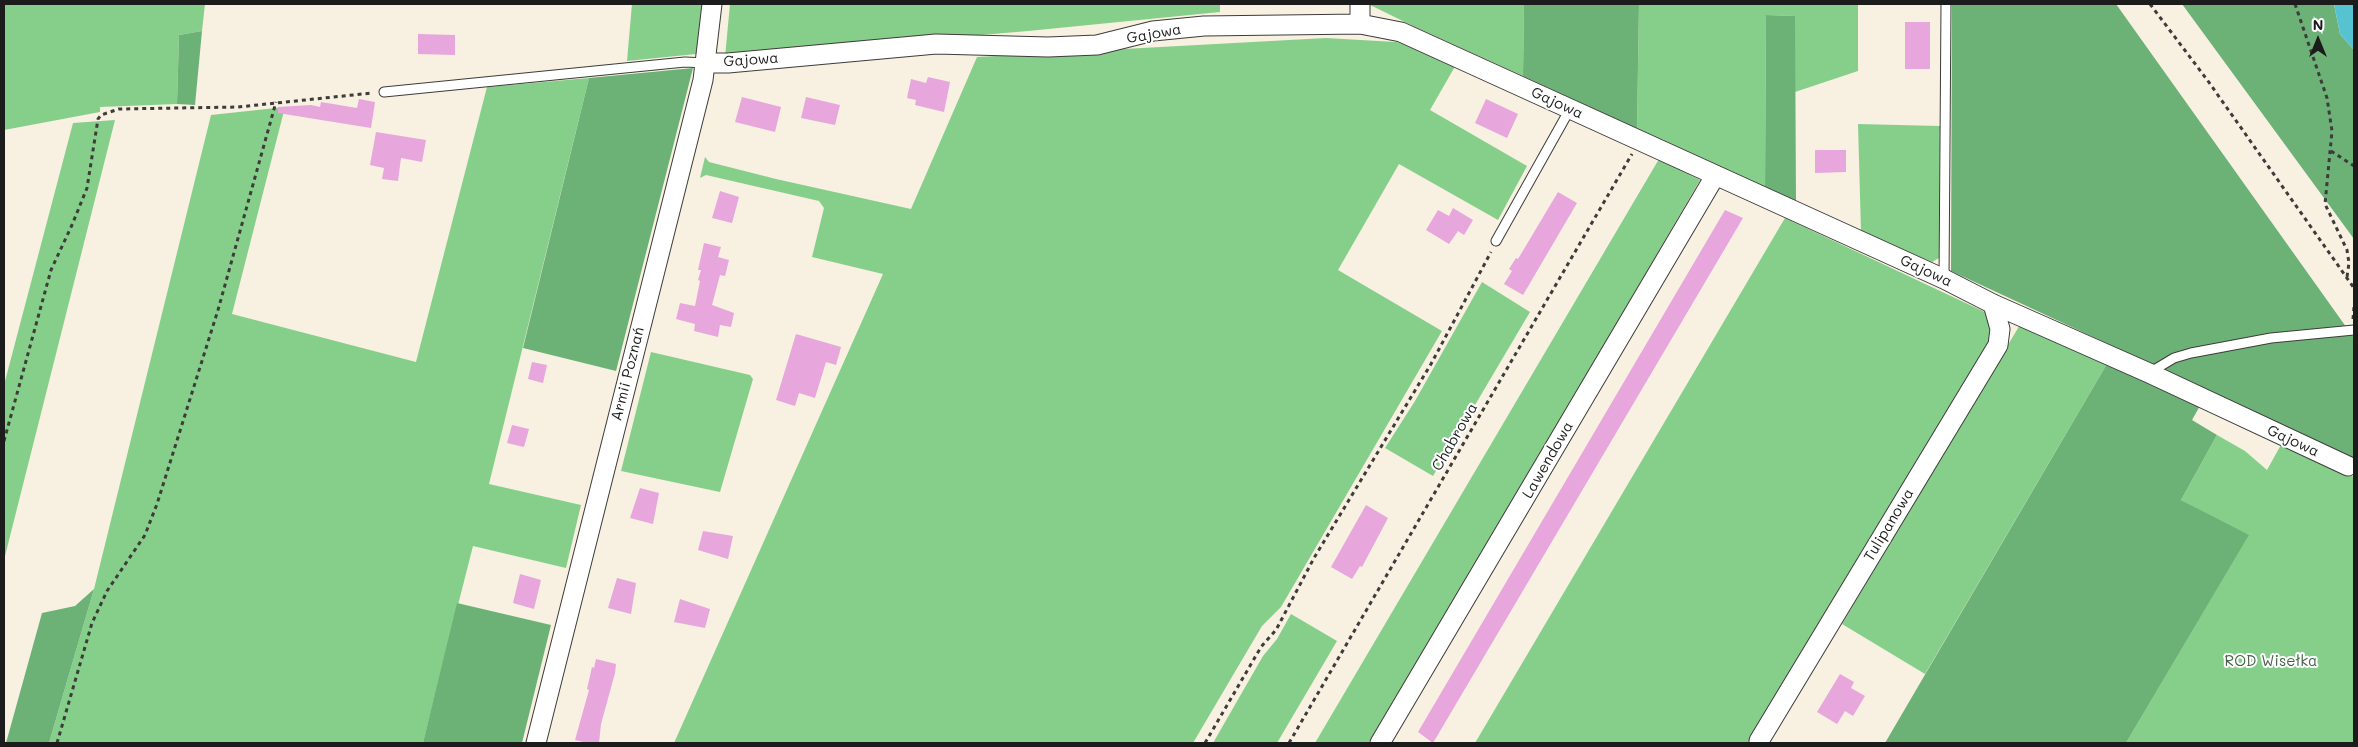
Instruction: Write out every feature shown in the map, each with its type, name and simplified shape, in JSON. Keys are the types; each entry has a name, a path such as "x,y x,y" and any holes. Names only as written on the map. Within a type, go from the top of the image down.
{"street":[{"name":"Armii Poznań","path":"536,743 706,63 712,4"},
{"path":"1360,4 1360,24"},
{"name":"Gajowa","path":"706,63 728,63 936,44 1048,47 1097,45 1153,31 1204,26 1360,24 1401,32 1944,279 1993,304 2149,373 2348,466"},
{"name":"Lawendowa","path":"1380,743 1715,176"},
{"name":"Tulipanowa","path":"1759,740 1998,344 2000,329 1993,304"}],"lane":[{"path":"1944,279 1946,4"},
{"path":"384,92 685,62 706,63"},
{"path":"1496,241 1570,109"},
{"path":"2149,373 2174,358 2191,353 2271,338 2354,330"}],"path":[{"path":"2150,4 2208,81 2354,288"},
{"path":"2295,4 2327,98 2332,131 2324,204 2347,250 2349,263 2347,278"},
{"path":"4,441 51,270 87,188 98,119 101,115 119,109 238,107 384,92"},
{"path":"57,743 92,623 107,591 145,535 157,504 218,310 276,102"},
{"name":"Chabrowa","path":"1289,743 1640,141"},
{"path":"2331,151 2354,166"},
{"path":"1205,743 1261,647 1276,630 1314,558 1431,364 1496,241"},
{"path":"2354,307 2352,316 2354,323"}],"green space":[{"path":"4,4 205,4 202,31 179,35 177,104 100,107 100,112 4,130"},
{"path":"632,4 702,4 696,54 627,61"},
{"path":"730,4 1220,4 1220,12 1028,31 725,57"},
{"path":"1368,4 1524,4 1523,76 1415,27"},
{"path":"1524,4 1639,4 1637,129 1523,76"},
{"path":"1639,4 1858,4 1858,71 1795,92 1795,16 1766,15 1765,189 1637,129"},
{"path":"1952,4 2116,4 2354,338 2354,458 1951,271"},
{"path":"2182,4 2334,4 2340,34 2354,50 2354,239"},
{"path":"1766,15 1795,16 1796,202 1765,189"},
{"path":"202,31 195,105 177,104 179,35"},
{"path":"1326,38 1413,43 1457,63 1430,110 1527,166 1498,220 1399,164 1338,270 1442,331 1281,607 1262,626 1193,743 674,743 883,274 812,257 824,208 819,201 706,175 700,178 705,157 709,162 776,179 911,209 977,57"},
{"path":"693,68 616,371 523,348 589,78"},
{"path":"589,78 489,484 581,505 566,568 473,546 423,743 49,743 94,589 211,115 285,107 232,314 416,362 487,87"},
{"path":"115,120 4,560 4,385 73,123"},
{"path":"1858,124 1940,126 1939,258 1932,262 1861,231"},
{"path":"1659,159 1700,180 1373,743 1315,743"},
{"path":"1785,218 1987,313 1993,329 1991,338 1749,743 1475,743"},
{"path":"1482,282 1530,312 1433,476 1385,448 1415,401"},
{"path":"2021,323 2108,362 1925,674 1842,624"},
{"path":"651,352 750,375 753,379 720,492 621,471"},
{"path":"2108,362 2201,404 2192,420 2217,435 2181,500 2249,535 2126,743 1885,743"},
{"name":"ROD Wisełka","path":"2217,435 2245,451 2267,470 2282,443 2354,477 2354,743 2126,743 2248,536 2181,500"},
{"path":"94,589 49,743 6,743 42,613 75,606"},
{"path":"457,603 551,625 522,743 423,743"},
{"path":"1291,614 1337,641 1277,743 1213,743 1263,656 1277,639"}],"water":[{"path":"2334,4 2354,4 2354,50 2340,34"}],"building":[{"path":"1905,22 1930,22 1930,69 1905,69"},
{"path":"418,34 455,35 455,55 418,54"},
{"path":"928,77 950,82 944,112 915,105 916,100 907,98 911,79 926,83"},
{"path":"742,97 781,107 775,132 735,122"},
{"path":"806,97 840,105 835,125 801,118"},
{"path":"359,99 375,102 371,128 278,113 278,107 311,105 320,107 321,102 357,108"},
{"path":"1486,99 1518,114 1507,138 1475,123"},
{"path":"376,132 426,140 422,162 401,158 398,181 382,179 384,168 370,165"},
{"path":"1815,150 1846,150 1846,172 1815,173"},
{"path":"720,191 739,197 732,223 712,218"},
{"path":"1558,192 1577,203 1523,295 1504,284 1512,271 1509,269 1516,258 1518,259"},
{"path":"1453,208 1473,220 1464,235 1458,231 1449,244 1426,230 1438,210 1449,216"},
{"path":"1725,210 1743,218 1433,743 1418,732"},
{"path":"704,243 721,247 718,257 729,260 725,276 720,275 712,305 734,313 731,327 720,325 718,337 694,331 695,324 676,319 680,303 695,306 701,270 698,270"},
{"path":"796,334 841,347 836,365 826,362 815,398 799,393 795,406 776,400"},
{"path":"532,362 547,365 543,383 528,379"},
{"path":"512,425 529,429 524,447 507,443"},
{"path":"640,488 659,493 653,524 630,518"},
{"path":"1366,505 1388,518 1362,567 1360,566 1352,579 1331,567"},
{"path":"703,531 733,536 728,559 698,550"},
{"path":"520,574 541,580 534,609 513,603"},
{"path":"617,578 636,583 631,614 608,608"},
{"path":"680,599 710,609 705,628 674,622"},
{"path":"596,659 616,664 601,724 599,743 588,743 575,740 589,690 587,689 592,667 594,668"},
{"path":"1840,674 1854,682 1851,688 1865,696 1853,716 1845,711 1837,724 1817,712"}]}
